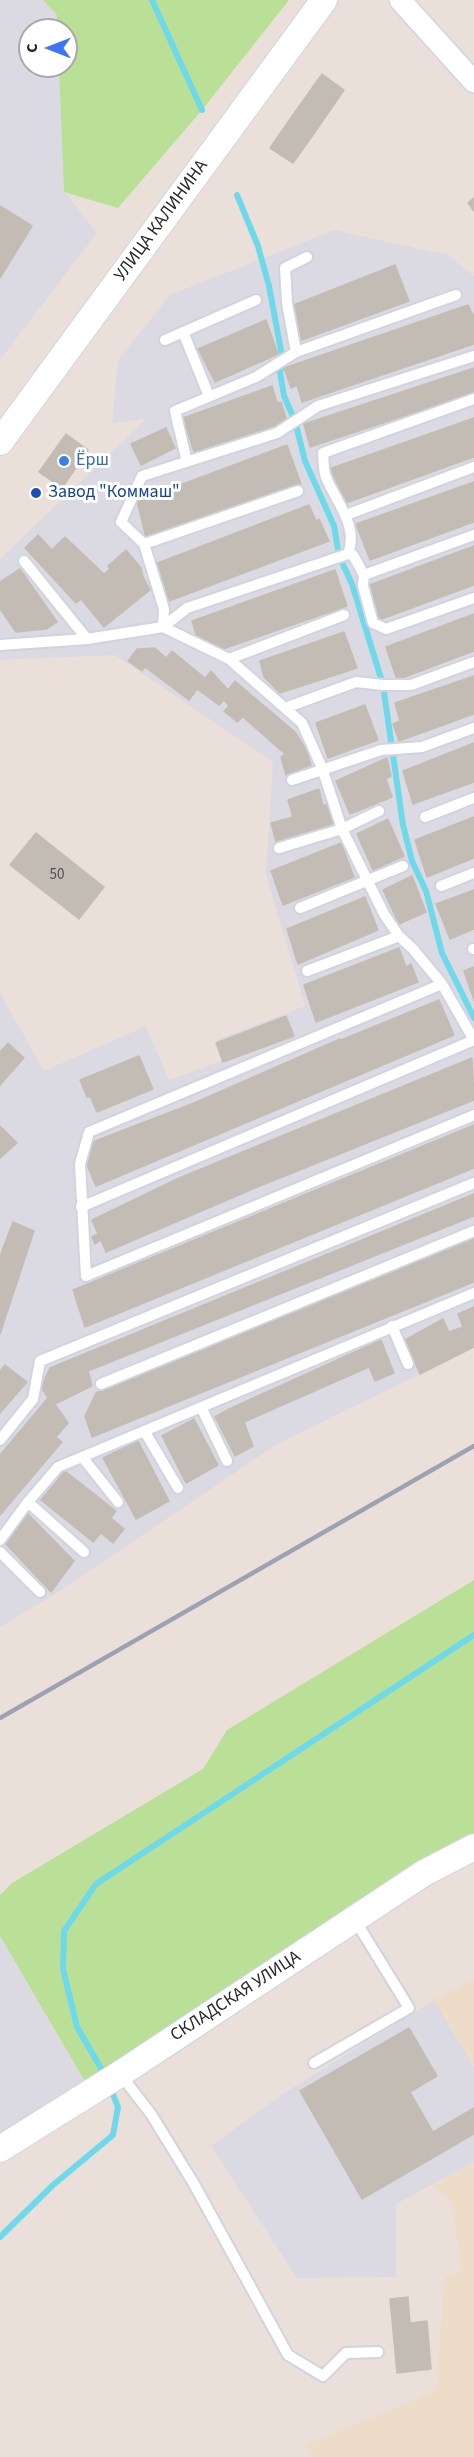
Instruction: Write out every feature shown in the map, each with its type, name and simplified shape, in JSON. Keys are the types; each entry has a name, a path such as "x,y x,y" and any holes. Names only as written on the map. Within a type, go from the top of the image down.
{"street":[{"name":"УЛИЦА КАЛИНИНА","path":"0,442 324,0"},
{"path":"400,0 474,82"},
{"name":"СКЛАДСКАЯ УЛИЦА","path":"0,2149 120,2074 424,1873 474,1847"}],"lane":[{"path":"296,352 287,303 285,268 307,257"},
{"path":"187,462 175,411 256,377 296,352 456,295"},
{"path":"165,340 256,300"},
{"path":"183,332 209,396"},
{"path":"163,627 164,609 144,544 121,522 142,476 277,433 318,406 474,356"},
{"path":"348,554 352,542 346,515 325,476 323,453 474,399"},
{"path":"346,515 474,467"},
{"path":"144,544 298,491"},
{"path":"364,575 474,535"},
{"path":"0,645 87,639 163,627 187,608 348,554 352,555 364,575 363,586 373,623 386,629 474,598"},
{"path":"24,561 87,639"},
{"path":"229,658 344,615"},
{"path":"81,1207 474,1040 442,984 414,949 399,936 384,914 342,829 322,768 303,723 229,658 163,627"},
{"path":"285,708 356,681 383,685 411,685 474,662"},
{"path":"292,780 381,750 422,747 474,728"},
{"path":"425,817 474,798"},
{"path":"279,848 342,829 379,811"},
{"path":"300,908 403,866"},
{"path":"441,886 474,873"},
{"path":"307,971 399,936"},
{"path":"442,984 89,1132 80,1164 86,1276 474,1115"},
{"path":"0,1440 33,1399 40,1360 474,1184"},
{"path":"101,1384 474,1231"},
{"path":"0,1540 27,1502 58,1467 474,1293"},
{"path":"392,1326 408,1364"},
{"path":"201,1407 227,1461"},
{"path":"145,1432 178,1488"},
{"path":"82,1458 118,1502"},
{"path":"27,1502 84,1552"},
{"path":"0,1552 40,1592"},
{"path":"314,2063 409,2008 355,1920"},
{"path":"120,2074 151,2114 194,2184 288,2355 323,2376 346,2353 378,2352"}],"shaded area":[{"path":"0,0 43,0 57,15 57,18 18,18 18,78 59,78 64,191 97,233 0,360"},
{"path":"334,230 448,255 474,276 474,1347 276,1445 55,1594 0,1627 0,993 44,1071 146,1026 169,1080 221,1061 216,1040 305,1006 266,875 273,762 115,655 0,660 0,559 147,418 112,424 118,360 170,295"},
{"path":"0,1936 84,2080 0,2135"},
{"path":"474,1979 474,2067 434,2000"},
{"path":"434,2000 474,2067 474,2162 396,2204 396,2277 297,2278 211,2146 281,2095"},
{"path":"474,2162 474,2457 312,2457 305,2445 436,2391 445,2276 462,2271 451,2200 433,2186"}],"green space":[{"path":"43,0 289,0 202,110 118,208 64,192 59,78 78,78 78,18 57,18 57,15"},
{"path":"474,1580 474,1847 84,2080 0,1936 0,1895 12,1883 203,1769 227,1730"}],"building":[{"path":"322,74 344,90 313,135 290,119"},
{"path":"290,119 313,135 293,163 270,148"},
{"path":"474,198 474,211 468,203"},
{"path":"0,206 32,226 0,278"},
{"path":"395,265 409,301 302,340 291,306"},
{"path":"468,305 474,317 474,344 302,402 297,385 291,388 284,368"},
{"path":"266,320 278,354 215,382 198,349"},
{"path":"474,368 474,393 310,447 304,424"},
{"path":"272,386 277,403 281,402 287,421 195,455 183,418"},
{"path":"474,418 474,457 343,504 329,469"},
{"path":"166,428 175,448 141,465 131,444"},
{"name":"Ёрш","path":"66,434 88,450 62,488 39,472"},
{"path":"287,445 301,484 146,538 137,501"},
{"path":"474,482 474,522 370,560 356,524"},
{"path":"309,505 316,521 319,519 329,541 169,601 155,564"},
{"path":"38,535 52,550 65,537 104,574 110,569 108,566 126,550 141,568 150,590 104,627 81,599 76,603 25,548"},
{"path":"474,546 474,585 379,620 367,586"},
{"path":"20,569 57,622 46,629 16,632 0,609 0,582"},
{"path":"335,570 347,606 220,650 197,638 192,621"},
{"path":"474,614 474,651 397,680 386,647"},
{"path":"344,632 357,668 280,693 264,677 260,661"},
{"path":"155,648 166,658 172,651 205,678 211,671 228,690 235,681 295,732 306,749 311,765 286,775 281,757 285,754 243,717 237,722 224,711 229,706 224,700 219,705 197,689 189,700 145,667 142,671 128,661 137,649"},
{"path":"474,676 474,714 399,741 393,724 400,721 395,703"},
{"path":"365,705 378,740 328,758 316,723"},
{"path":"474,743 474,782 413,804 403,771"},
{"path":"387,758 391,776 386,779 392,797 350,814 336,781"},
{"path":"319,789 323,806 328,804 334,824 276,842 271,823 293,817 288,800"},
{"path":"474,817 474,858 427,877 415,840"},
{"path":"388,819 404,856 373,870 357,834"},
{"path":"36,833 104,887 79,919 10,865"},
{"path":"341,843 354,877 283,905 271,871"},
{"path":"412,876 426,912 399,924 383,890"},
{"path":"474,890 474,929 450,939 436,904"},
{"path":"365,897 378,930 298,964 287,929"},
{"path":"399,948 406,967 411,964 418,982 316,1022 304,985"},
{"path":"474,967 474,1000 464,971"},
{"path":"439,1000 454,1035 96,1186 87,1165 86,1152 95,1141 194,1103 340,1039"},
{"path":"286,1016 294,1036 223,1062 216,1043"},
{"path":"8,1043 24,1058 0,1085 0,1052"},
{"path":"139,1056 153,1089 97,1112 80,1080"},
{"path":"472,1058 474,1100 255,1188 106,1252 101,1240 95,1244 92,1237 98,1234 92,1220 179,1178"},
{"path":"474,1125 474,1168 85,1327 73,1290"},
{"path":"0,1126 17,1143 0,1158"},
{"path":"474,1194 474,1216 88,1371 92,1386 55,1404 68,1423 56,1437 62,1442 0,1515 0,1455 48,1398 41,1387 50,1368"},
{"path":"13,1222 34,1231 0,1334 0,1256"},
{"path":"474,1239 474,1282 92,1437 85,1416 96,1393"},
{"path":"474,1307 474,1347 420,1374 405,1340 443,1319 449,1332 463,1327 458,1314"},
{"path":"381,1340 394,1373 375,1381 369,1367 244,1422 253,1446 235,1456 215,1417"},
{"path":"5,1365 27,1382 0,1413 0,1371"},
{"path":"194,1419 218,1465 186,1483 162,1436"},
{"path":"138,1441 169,1501 136,1519 103,1458"},
{"path":"65,1471 116,1511 111,1518 124,1529 113,1543 101,1533 93,1542 41,1500"},
{"path":"28,1514 74,1561 51,1592 4,1542"},
{"path":"409,2028 437,2076 410,2092 433,2132 474,2108 474,2134 362,2199 300,2091"},
{"path":"408,2297 410,2323 427,2321 431,2369 397,2373 390,2299"}],"waterway":[{"path":"152,0 202,110"},
{"path":"237,195 258,246 269,286 283,361 280,372 284,396 295,421 305,461 334,526 339,556 352,584 383,685 403,825 412,861 426,891 442,953 474,1018"},
{"path":"106,2077 77,2027 63,1969 64,1931 96,1884 474,1635"},
{"path":"0,2237 53,2185 113,2135 118,2107 110,2087"}],"railway":[{"path":"0,1718 474,1446"}],"place":[{"name":"Ёрш","path":"64,461"},
{"name":"Завод \"Коммаш\"","path":"36,493"}]}
